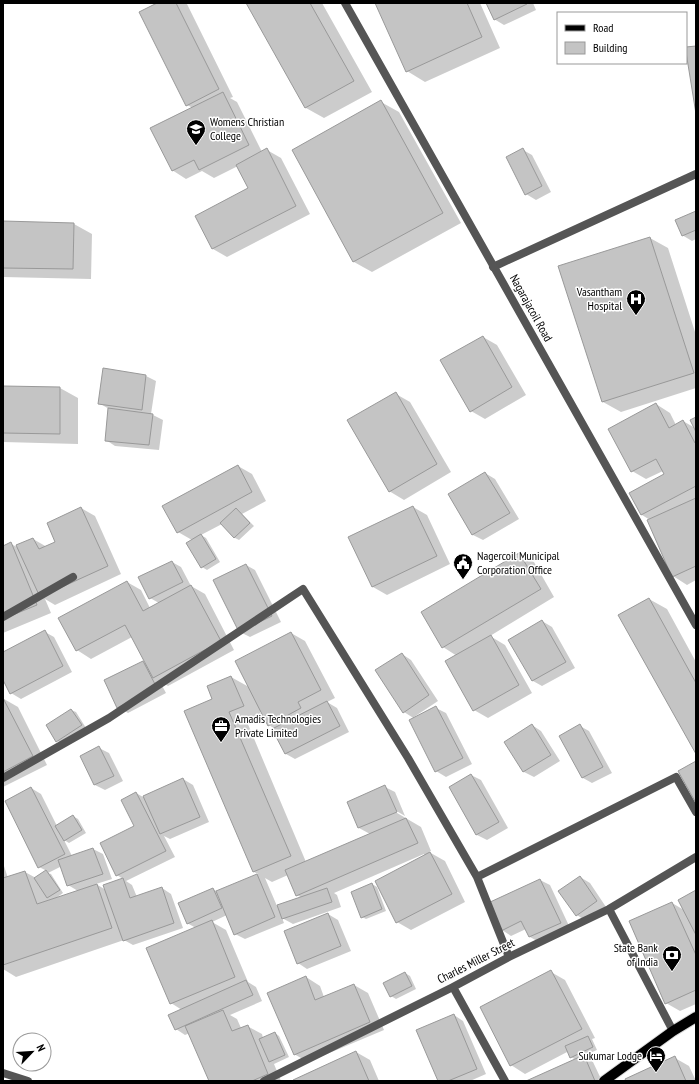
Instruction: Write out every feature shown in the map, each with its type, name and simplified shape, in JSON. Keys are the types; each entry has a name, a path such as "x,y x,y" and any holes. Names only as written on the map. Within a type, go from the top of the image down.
{"main road":[{"path":"604,1081 673,1031 696,1017"}],"street":[{"name":"Nagarajacoil Road","path":"345,3 696,625"},
{"path":"494,267 696,174"},
{"path":"3,617 73,577"},
{"path":"3,778 109,718 303,589 408,758 477,877 509,957"},
{"path":"477,877 676,777 696,812"},
{"name":"Charles Miller Street","path":"264,1081 453,987 509,957 610,908 696,857"},
{"path":"610,908 673,1031"},
{"path":"453,987 505,1081"},
{"path":"3,1073 28,1081"}],"building":[{"path":"157,3 176,3 219,89 186,106 139,12"},
{"path":"246,3 310,3 354,81 305,108"},
{"path":"375,3 467,3 482,37 406,72"},
{"path":"486,3 527,3 527,4 494,20"},
{"path":"696,46 696,114 687,58 687,47"},
{"path":"223,92 249,145 199,170 194,160 172,171 150,128"},
{"path":"381,100 443,213 353,262 292,150"},
{"path":"267,148 296,206 212,249 195,216 248,188 236,165"},
{"path":"523,148 542,186 525,195 506,157"},
{"path":"696,211 696,230 682,236 675,220"},
{"path":"3,221 74,223 73,269 3,268"},
{"path":"650,237 694,373 602,402 558,266"},
{"path":"483,336 512,387 470,412 440,360"},
{"path":"103,368 146,375 142,410 98,404"},
{"path":"3,386 60,387 60,434 3,433"},
{"path":"396,392 437,464 389,492 347,420"},
{"path":"656,403 669,428 683,420 695,443 696,442 696,486 641,515 629,493 664,474 656,459 631,472 608,429"},
{"path":"108,408 153,414 149,445 105,441"},
{"path":"696,417 696,432 690,420"},
{"path":"238,465 252,492 177,533 162,506"},
{"path":"485,472 510,513 472,535 448,494"},
{"path":"696,498 696,566 672,577 647,520"},
{"path":"413,506 437,556 372,587 348,537"},
{"path":"81,507 108,566 40,597 16,545 33,538 39,549 55,542 47,523"},
{"path":"236,508 250,523 234,538 220,523"},
{"path":"201,534 216,559 201,568 186,543"},
{"path":"11,542 37,605 3,619 3,546"},
{"path":"519,553 541,589 442,648 421,612"},
{"path":"172,561 183,582 149,599 138,577"},
{"path":"246,564 272,616 239,632 213,580"},
{"path":"127,581 143,611 191,585 221,641 153,678 125,625 76,651 58,618"},
{"path":"649,598 696,683 696,754 618,615"},
{"path":"542,620 566,662 532,681 508,640"},
{"path":"45,630 63,666 10,694 3,680 3,652"},
{"path":"291,632 321,690 298,702 301,708 268,726 235,661"},
{"path":"491,635 519,685 473,711 445,661"},
{"path":"402,653 429,695 403,713 375,670"},
{"path":"143,661 157,688 117,708 104,680"},
{"path":"231,676 244,706 229,712 291,856 253,872 184,711 212,699 207,686"},
{"path":"3,698 33,756 3,772"},
{"path":"327,701 340,726 285,754 272,729"},
{"path":"436,706 463,758 435,772 409,720"},
{"path":"71,709 82,725 56,742 46,725"},
{"path":"532,724 551,755 523,772 504,742"},
{"path":"580,724 603,767 582,778 559,736"},
{"path":"99,746 114,776 94,785 80,756"},
{"path":"696,761 696,803 678,771"},
{"path":"471,774 499,822 476,835 449,787"},
{"path":"183,778 200,817 160,834 143,796"},
{"path":"385,785 397,812 358,828 347,802"},
{"path":"31,787 65,854 38,868 5,801"},
{"path":"136,792 166,851 116,876 100,843 134,826 121,800"},
{"path":"73,815 82,830 64,841 55,826"},
{"path":"406,818 418,843 296,896 285,870"},
{"path":"93,848 103,874 67,886 58,860"},
{"path":"430,852 452,894 396,923 375,881"},
{"path":"46,870 60,890 47,898 34,878"},
{"path":"25,871 37,904 97,884 112,928 3,965 3,878"},
{"path":"257,874 275,917 234,935 216,891"},
{"path":"580,876 597,901 576,916 558,891"},
{"path":"123,878 130,898 162,887 174,923 123,941 103,885"},
{"path":"540,879 561,923 529,937 521,921 501,931 488,903"},
{"path":"372,883 382,909 361,918 351,892"},
{"path":"213,888 222,908 187,924 178,903"},
{"path":"327,888 332,902 282,919 277,905"},
{"path":"696,890 696,935 678,900"},
{"path":"672,902 696,955 696,990 665,1004 629,921"},
{"path":"328,913 341,946 297,964 284,931"},
{"path":"212,920 235,977 170,1004 146,948"},
{"path":"551,970 582,1029 510,1066 480,1007"},
{"path":"405,972 412,986 390,997 383,983"},
{"path":"306,976 315,1000 354,984 370,1022 294,1055 267,993"},
{"path":"246,980 253,995 175,1030 168,1015"},
{"path":"223,1010 232,1031 248,1025 268,1074 252,1081 209,1081 185,1026"},
{"path":"454,1014 477,1069 448,1081 438,1081 416,1030"},
{"path":"275,1032 285,1055 269,1062 259,1039"},
{"path":"588,1036 593,1047 570,1058 565,1046"},
{"path":"356,1051 369,1081 293,1081 293,1080"},
{"path":"584,1055 595,1081 526,1081"},
{"path":"675,1056 686,1081 626,1081 625,1079"}],"place":[{"name":"Womens Christian College","path":"196,146"},
{"name":"Vasantham Hospital","path":"636,316"},
{"name":"Nagercoil Municipal Corporation Office","path":"463,580"},
{"name":"Amadis Technologies Private Limited","path":"221,743"},
{"name":"State Bank of India","path":"672,972"},
{"name":"Sukumar Lodge","path":"656,1073"}]}
